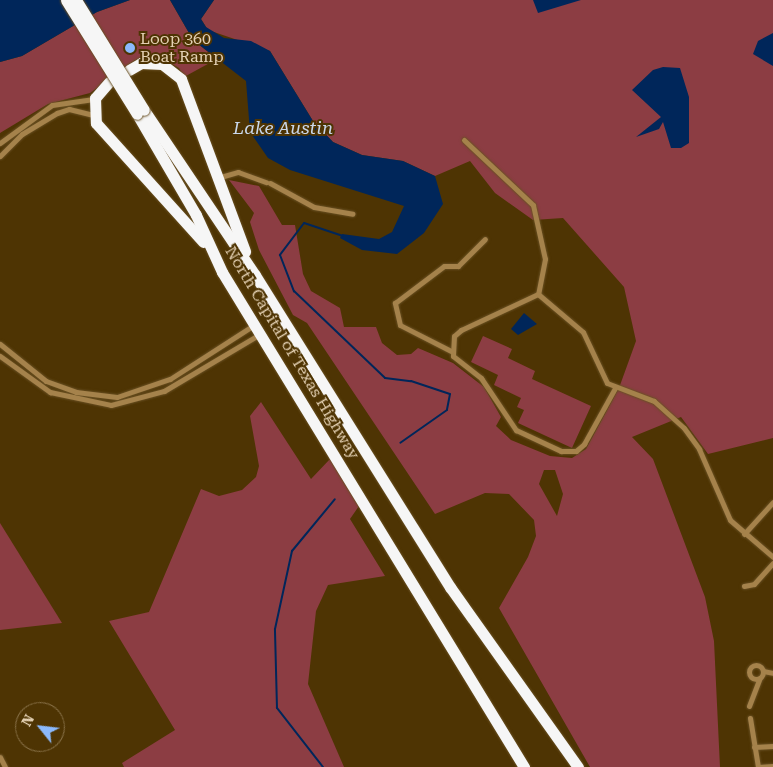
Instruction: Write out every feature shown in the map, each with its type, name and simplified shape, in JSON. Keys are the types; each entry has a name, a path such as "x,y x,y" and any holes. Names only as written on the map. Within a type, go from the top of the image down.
{"highway":[{"name":"North Capital of Texas Highway","path":"66,0 141,112 255,275 450,587 578,767"},
{"name":"North Capital of Texas Highway","path":"76,0 141,112 196,214 217,262 524,767"},
{"path":"129,70 142,64 162,64 181,79 216,178 255,275"},
{"path":"109,82 95,98 93,115 100,130 160,190 217,262"}],"street":[{"path":"0,143 52,104 95,98"},
{"path":"0,156 22,134 57,113 70,109 93,115"},
{"path":"464,140 533,205 546,249 538,294"},
{"path":"216,178 238,172 268,182 314,207 352,214"},
{"path":"485,239 458,266 444,266 395,303 400,325 452,351 481,378 516,430 561,451 576,451 584,444 615,388"},
{"path":"452,351 454,336 475,320 538,294"},
{"path":"538,294 583,332 601,376 615,388 654,401 684,428 699,449 723,510 744,534 773,557"},
{"path":"0,344 32,372 76,392 117,397 170,379 257,329"},
{"path":"0,356 29,380 74,400 116,404 174,386 257,329"},
{"path":"170,379 174,386"},
{"path":"74,400 76,392"},
{"path":"744,534 773,502"},
{"path":"744,586 754,584 773,563"},
{"path":"760,678 751,678 749,669 757,664 763,671 773,673"},
{"path":"749,706 763,671"},
{"path":"750,718 758,767 773,766"},
{"path":"754,747 773,746"},
{"path":"0,757 5,767"}],"shaded area":[{"path":"130,0 170,0 193,40 217,59 184,77 179,68 160,57 135,60 90,93 48,104 0,133 0,62 22,56 97,12"},
{"path":"214,0 773,0 773,438 708,454 681,417 632,437 653,459 705,597 714,641 720,767 590,767 499,608 528,557 536,536 534,520 509,494 485,493 435,514 307,323 293,315 259,250 250,222 254,213 229,180 259,186 282,225 295,225 303,274 311,291 340,308 344,327 376,327 382,343 397,355 411,354 418,348 453,363 484,387 501,417 496,426 511,440 550,456 572,458 586,449 619,388 636,341 624,287 563,218 533,220 495,193 470,161 435,176 403,161 362,155 333,142 313,121 270,51 208,30 201,19","holes":["544,470 555,470 563,494 557,516 539,484"]},
{"path":"483,336 512,349 508,358 535,371 532,379 591,406 572,448 518,423 524,410 517,407 521,398 494,385 498,375 471,362"},
{"path":"261,402 311,479 330,459 359,506 350,519 385,576 328,585 316,611 308,684 344,767 124,767 122,763 175,730 109,621 149,612 201,489 219,496 242,490 256,477 259,466 250,416"},
{"path":"0,523 62,623 0,630"}],"water":[{"path":"0,0 130,0 97,12 22,56 0,62"},
{"name":"Lake Austin","path":"170,0 214,0 201,19 206,27 224,38 251,41 270,51 313,121 333,142 362,155 403,161 435,176 443,204 424,233 397,254 362,250 340,238 342,234 379,239 392,232 404,206 290,170 268,158 250,132 246,81 193,40"},
{"path":"533,0 581,0 538,13"},
{"path":"773,33 773,66 753,54 758,41"},
{"path":"663,67 680,68 689,97 689,143 681,148 671,148 663,122 659,129 636,137 661,117 632,90 653,70"},
{"path":"524,313 537,324 518,335 511,329"}],"waterway":[{"path":"343,236 304,223 280,255 294,291 385,378 411,381 450,394 447,410 400,443"},
{"path":"323,767 277,708 275,629 292,551 335,499"}],"place":[{"name":"Loop 360 Boat Ramp","path":"130,48"}]}
